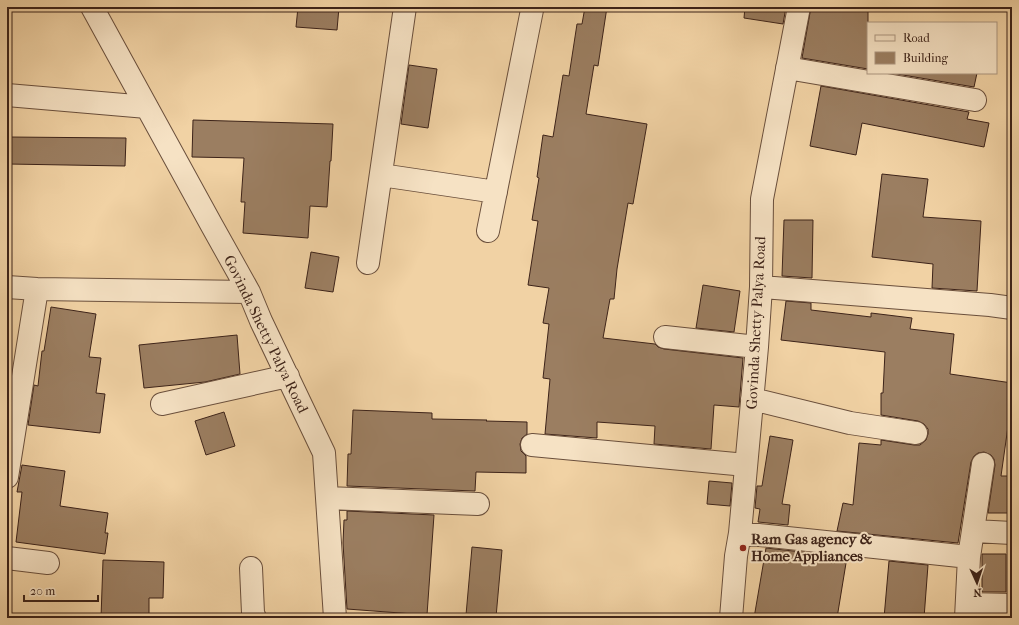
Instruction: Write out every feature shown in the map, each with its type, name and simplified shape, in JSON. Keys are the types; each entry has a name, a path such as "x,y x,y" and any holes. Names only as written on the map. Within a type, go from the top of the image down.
{"street":[{"name":"Govinda Shetty Palya Road","path":"92,7 210,224 249,292 261,321 324,453 335,618"},
{"path":"368,263 405,7"},
{"name":"Govinda Shetty Palya Road","path":"731,618 762,287 762,199 799,7"},
{"path":"488,231 532,10"},
{"path":"787,68 975,100"},
{"path":"7,95 146,107"},
{"path":"381,175 496,192"},
{"path":"7,287 249,292"},
{"path":"762,287 1012,308"},
{"path":"7,477 37,288"},
{"path":"665,337 757,347"},
{"path":"162,404 288,376"},
{"path":"752,399 850,423 916,433"},
{"path":"532,445 746,464"},
{"path":"983,464 969,557 966,611 1012,605"},
{"path":"327,498 478,504"},
{"path":"974,531 1012,533"},
{"path":"740,533 969,557"},
{"path":"7,558 48,562"},
{"path":"251,568 253,613 255,618"}],"building":[{"path":"298,7 339,7 337,30 296,27"},
{"path":"585,7 607,7 598,66 594,65 586,114 647,124 633,204 628,203 617,269 614,299 610,299 603,338 655,344 664,349 743,358 739,407 714,405 711,449 654,444 655,426 597,422 597,438 545,434 550,379 543,378 549,324 543,323 549,288 528,285 538,221 532,220 539,178 537,177 543,135 553,137 563,75 569,76 577,24 582,24"},
{"path":"745,7 786,7 783,24 744,18"},
{"path":"811,7 858,7 868,9 867,69 802,58"},
{"path":"409,65 437,69 428,128 401,124"},
{"path":"897,74 977,74 974,87"},
{"path":"821,86 969,112 967,119 989,123 984,147 862,123 856,155 810,146"},
{"path":"193,120 333,124 327,207 310,206 308,238 243,233 245,202 241,202 244,158 192,157"},
{"path":"8,137 126,138 125,166 8,164"},
{"path":"882,174 928,179 923,217 981,221 977,291 932,288 933,264 872,257"},
{"path":"784,220 813,220 812,278 782,276"},
{"path":"311,252 339,257 333,292 305,288"},
{"path":"703,285 740,291 734,332 696,328"},
{"path":"786,301 811,303 811,310 871,317 871,313 912,318 910,329 954,334 950,374 1012,383 1012,398 1001,476 1012,476 1012,513 988,513 995,465 994,459 991,455 984,452 978,453 974,456 971,462 958,543 837,531 843,503 853,505 859,443 881,445 881,440 920,445 926,440 928,429 924,424 918,421 881,415 881,393 883,393 885,352 781,340"},
{"path":"51,307 96,314 89,357 101,358 96,393 105,394 100,433 28,425 34,385 38,386 42,351 44,351"},
{"path":"237,335 240,374 205,382 144,388 139,345"},
{"path":"353,410 432,413 432,419 527,422 527,434 522,438 520,444 521,451 526,456 526,473 476,472 475,491 347,486 348,454 351,454"},
{"path":"224,412 235,446 206,455 195,421"},
{"path":"770,436 793,440 782,504 790,505 788,525 758,522 760,509 755,508 757,486 762,486"},
{"path":"22,465 65,471 60,506 108,513 105,533 108,533 105,554 16,542 22,492 17,492"},
{"path":"709,481 732,483 730,506 707,504"},
{"path":"347,511 434,515 427,615 347,609 343,543 344,520 347,520"},
{"path":"472,547 502,550 496,617 466,615"},
{"path":"766,548 847,557 837,618 754,618"},
{"path":"982,554 1006,554 1006,592 982,592"},
{"path":"103,560 164,562 163,598 149,598 149,618 101,618"},
{"path":"889,561 928,565 924,618 884,618"}],"place":[{"name":"Ram Gas agency & Home Appliances","path":"743,548"}]}
